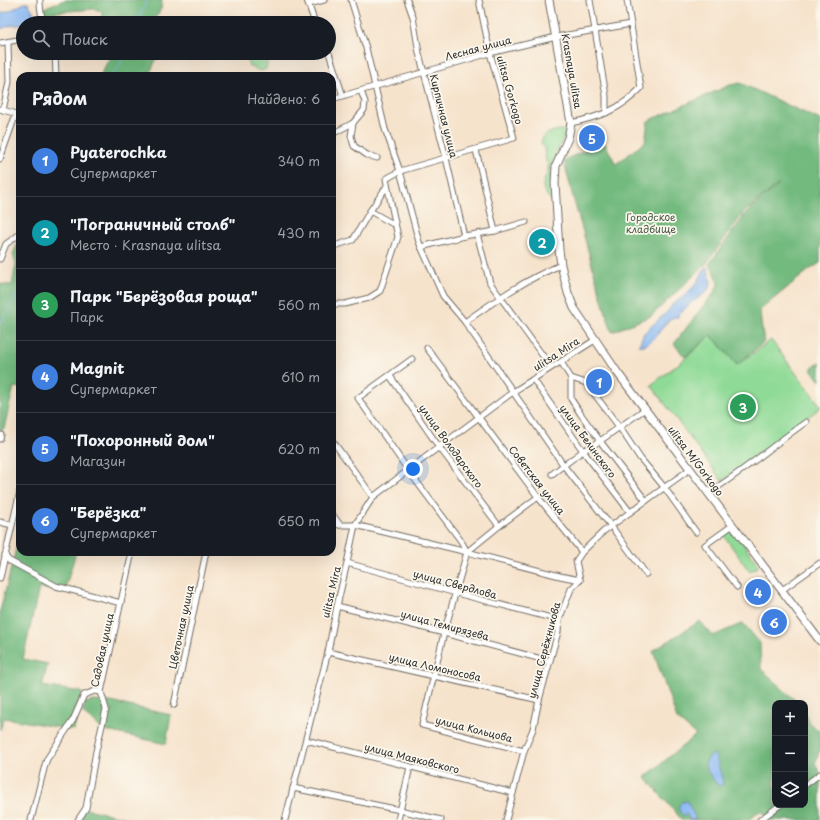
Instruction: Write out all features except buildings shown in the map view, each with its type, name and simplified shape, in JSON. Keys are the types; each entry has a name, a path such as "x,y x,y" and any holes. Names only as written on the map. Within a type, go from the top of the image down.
{"main road":[{"name":"Krasnaya ulitsa","path":"549,0 571,123 568,138 556,166 555,183 559,250 566,287"},
{"name":"ulitsa M/Gorkogo","path":"566,287 574,308 595,340 645,409 820,641"}],"street":[{"path":"40,0 42,16"},
{"path":"313,16 308,2 324,0"},
{"path":"351,0 366,48 385,129 400,171 421,247 443,296 465,322 564,466 646,574"},
{"name":"Кирпичная улица","path":"407,0 413,17 419,53 464,236"},
{"name":"ulitsa Gorkogo","path":"476,150 514,138 490,54 479,0"},
{"path":"590,0 606,96 606,113"},
{"path":"571,123 590,119 615,109 635,95 641,88 627,0"},
{"name":"Лесная улица","path":"336,98 490,54 556,38 631,24"},
{"path":"0,43 16,40"},
{"path":"8,42 9,82 1,109 16,114"},
{"path":"55,60 56,72"},
{"path":"331,60 335,72"},
{"path":"336,74 343,96"},
{"path":"361,91 365,102 364,110 354,123 351,136 354,146 367,155 377,158"},
{"path":"0,159 16,120"},
{"path":"336,132 354,123"},
{"path":"336,304 345,304 369,298 380,291 398,237 386,180 400,171 476,150 495,232"},
{"path":"336,245 353,240 387,186"},
{"path":"370,211 395,225"},
{"path":"421,247 464,236 495,232 526,222"},
{"path":"477,234 490,283 552,368"},
{"path":"0,259 6,244 16,237"},
{"path":"465,322 500,297 540,274 561,265"},
{"name":"ulitsa Mira","path":"285,820 328,652 355,524 373,497 408,470 513,392 595,340"},
{"name":"Советская улица","path":"427,348 538,497 582,552"},
{"path":"412,359 358,398 408,470 461,541 467,552"},
{"path":"561,362 570,378 571,399 600,441 646,501"},
{"name":"улица Володарского","path":"390,376 439,447 499,526"},
{"path":"570,378 586,383 696,532"},
{"name":"улица Белинского","path":"533,379 583,451 630,512"},
{"path":"552,474 583,451 620,428 645,409"},
{"path":"708,493 725,483 785,436 806,422"},
{"path":"336,446 373,497"},
{"path":"336,524 355,524 580,580 576,561 582,552 604,531 690,469"},
{"path":"434,676 444,633 467,552 538,497"},
{"path":"0,578 16,508"},
{"path":"336,520 340,525"},
{"path":"0,522 12,525"},
{"path":"733,525 706,545 737,587"},
{"path":"5,554 8,560 56,586 121,603"},
{"name":"Садовая улица","path":"78,820 86,808 96,751 106,709 101,692 131,556"},
{"name":"Цветочная улица","path":"174,705 205,556"},
{"name":"улица Свердлова","path":"347,563 559,620"},
{"path":"782,590 820,563"},
{"name":"улица Серёжникова","path":"506,820 524,751 533,729 549,661 558,632 559,620 571,589 580,580"},
{"name":"улица Темирязева","path":"337,606 549,661"},
{"name":"улица Ломоносова","path":"328,652 539,700"},
{"name":"улица Кольцова","path":"434,676 422,725 524,751"},
{"path":"31,820 45,765 48,759 73,720 84,695 95,691 101,692"},
{"name":"улица Маяковского","path":"306,740 513,793"},
{"path":"398,820 410,767"},
{"path":"808,783 820,774"},
{"path":"293,788 441,820"},
{"path":"760,820 776,808"}],"green space":[{"path":"65,0 162,0 161,9 156,16 102,16 102,12 95,9 44,13 45,8"},
{"path":"108,60 156,60 150,72 102,72"},
{"path":"247,60 269,60 267,62 266,69 261,71 249,66"},
{"name":"Городское кладбище","path":"740,83 820,120 820,263 809,270 760,310 764,342 737,365 711,335 685,357 674,344 714,293 718,284 716,275 709,264 747,212 779,184 745,211 705,265 651,316 612,332 600,295 564,160 604,142 616,164 645,142 648,121 730,85"},
{"path":"562,130 566,134 553,161 551,178 553,201 548,197 543,185 548,167 544,148 541,143 545,135"},
{"path":"16,247 16,264 13,254"},
{"path":"16,264 16,387 14,387 4,428 0,432 0,284 12,285"},
{"path":"711,335 737,365 771,340 820,405 820,408 722,481 651,385 681,362"},
{"path":"820,362 820,381 811,369"},
{"path":"733,529 759,566 750,572 724,536"},
{"path":"16,549 16,556 75,556 64,592 39,588 23,659 48,664 42,686 82,692 74,730 4,718 0,730 0,611"},
{"path":"700,621 713,636 743,623 760,643 761,669 795,700 772,700 772,808 808,808 808,720 809,723 820,731 820,750 815,763 820,774 820,820 769,820 761,810 748,820 682,820 645,777 696,735 677,719 653,651"},
{"path":"93,701 111,702 171,715 166,744 103,730 83,713 85,703"},
{"path":"82,808 135,820 79,820"}],"water":[{"path":"25,3 28,3 34,16 16,16 16,25 0,29 0,13 10,11"},
{"path":"708,267 711,283 706,292 683,311 679,312 678,317 674,317 666,323 651,341 647,344 639,345 644,333 697,283 705,268"},
{"path":"713,754 717,760 723,784 719,786 710,776 705,767 706,761"},
{"path":"687,801 696,819 689,820 689,817 686,814 683,816 679,810 679,805 682,802"}],"waterway":[{"path":"140,16 147,0"},
{"path":"115,72 122,60"},
{"path":"0,324 16,297"}],"place":[{"name":"\"Похоронный дом\"","path":"592,138"},
{"name":"\"Пограничный столб\"","path":"542,242"},
{"name":"Pyaterochka","path":"599,382"},
{"name":"Парк \"Берёзовая роща\"","path":"743,407"},
{"name":"Magnit","path":"758,592"},
{"name":"\"Берёзка\"","path":"774,622"}]}
